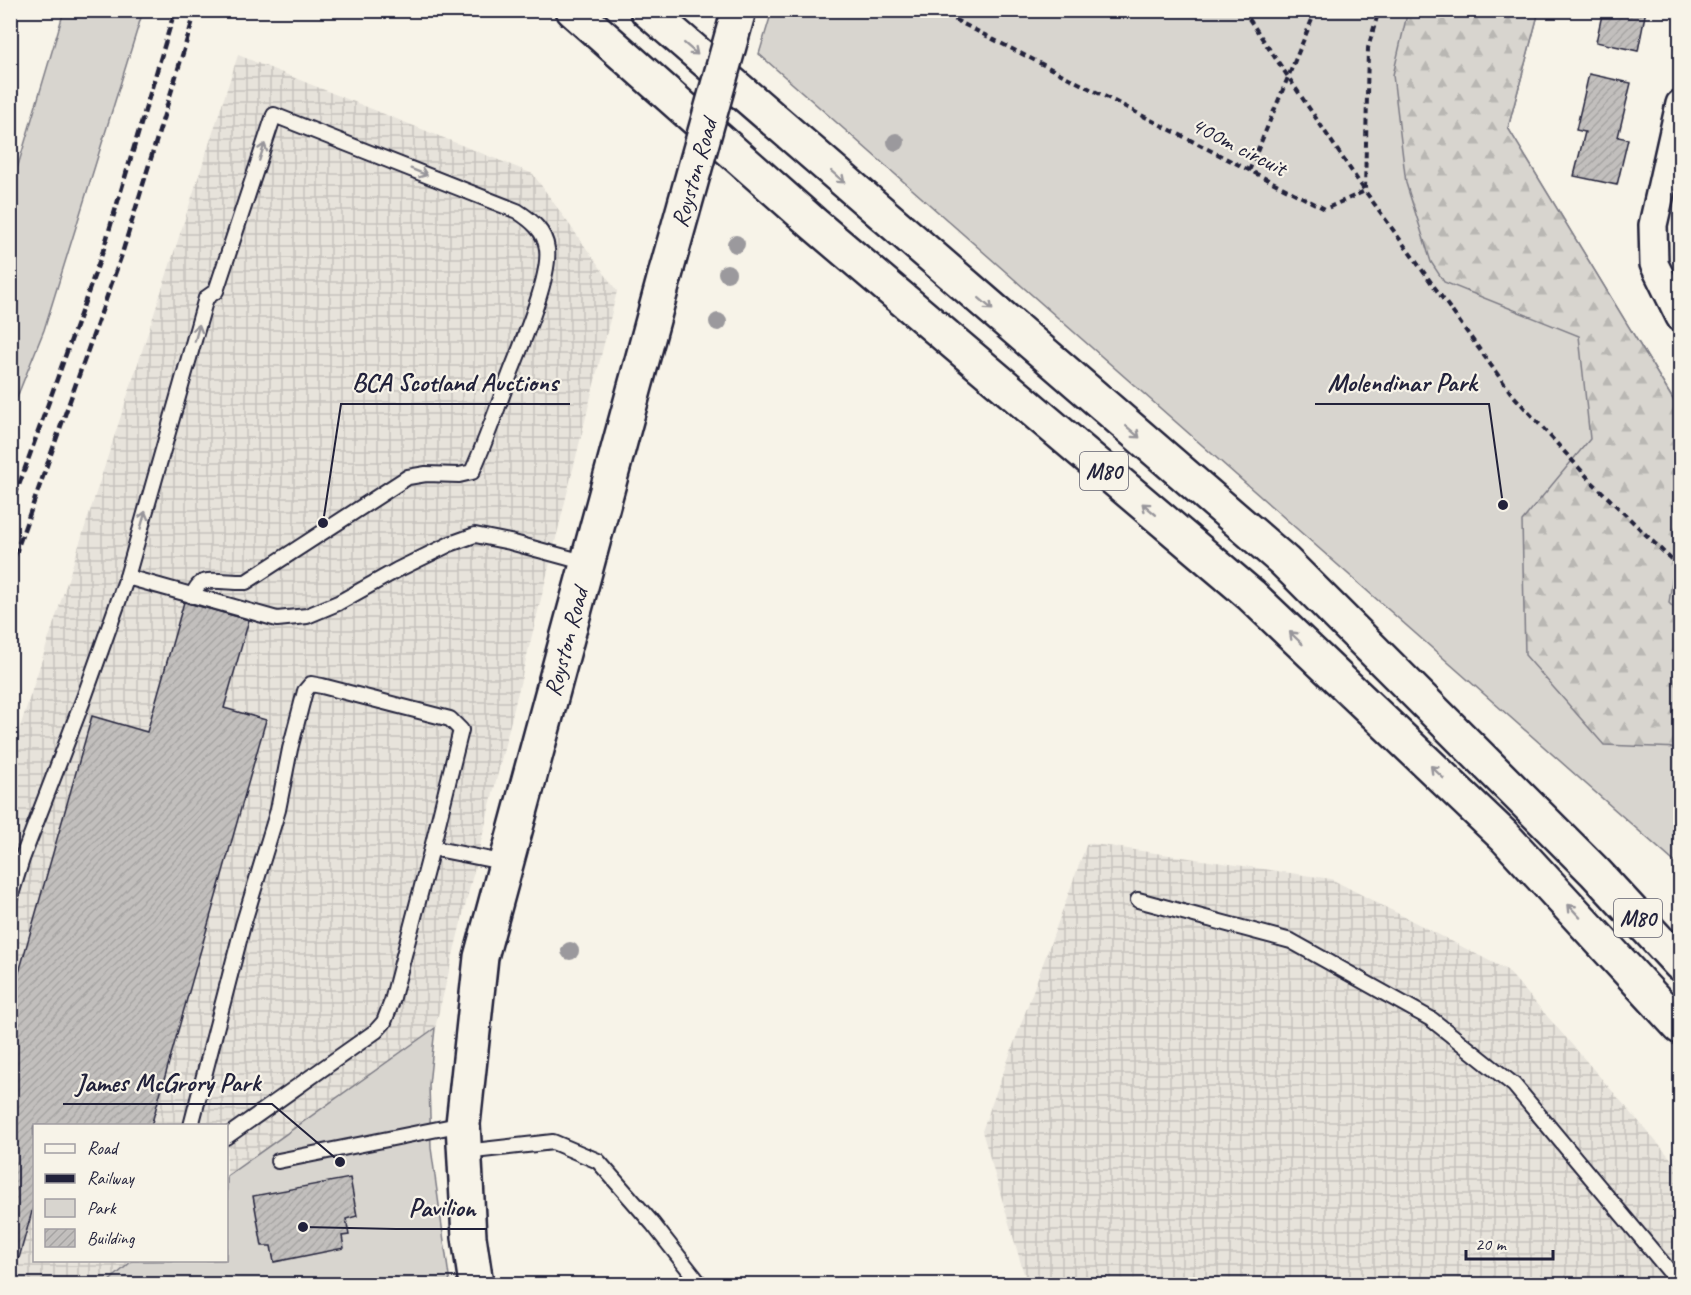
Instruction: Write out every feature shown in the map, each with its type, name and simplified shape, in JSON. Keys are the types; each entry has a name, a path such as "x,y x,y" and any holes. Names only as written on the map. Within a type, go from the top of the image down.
{"main road":[{"name":"M80","path":"573,10 814,224 1251,596 1505,837 1680,1027"},
{"name":"M80","path":"647,10 1284,561 1595,872 1680,964"},
{"name":"Royston Road","path":"476,1284 469,1237 464,1138 481,957 739,10"},
{"path":"1595,872 1680,946"},
{"path":"1613,954 1680,1033"}],"street":[{"path":"1680,104 1653,225 1654,264 1680,317"}],"lane":[{"path":"10,898 22,859 85,695 126,577 206,298 216,291 274,115 517,211 537,225 547,248 548,263 527,327 472,472 459,475 426,474 408,477 246,582 233,584 210,580 200,583 192,596"},
{"path":"126,577 277,619 307,616 338,603 450,544 475,535 587,563"},
{"path":"191,1124 243,925 278,810 305,691 311,684 450,718 460,730 395,991 384,1023 376,1031 228,1136"},
{"path":"432,848 507,863"},
{"path":"1138,900 1291,941 1431,1019 1514,1085 1680,1284"},
{"path":"278,1161 464,1138 553,1142 598,1161 653,1224 700,1284"}],"path":[{"name":"400m circuit","path":"936,10 1325,209 1365,190"},
{"path":"1243,10 1365,190 1511,393 1591,481 1680,568"},
{"path":"1249,171 1316,10"},
{"path":"1365,190 1368,48 1378,10"}],"shaded area":[{"path":"238,55 533,174 617,291 435,1028 228,1175 228,1124 33,1124 33,1262 131,1262 106,1284 11,1284 11,755"},
{"path":"1087,843 1331,879 1507,970 1680,1169 1680,1284 1027,1284 982,1131"}],"green space":[{"path":"1408,10 1539,11 1508,128 1680,411 1680,526 1669,603 1680,614 1680,748 1604,745 1525,655 1522,521 1590,439 1579,336 1444,282 1431,262 1406,183 1393,75"},
{"path":"64,11 143,11 44,330 11,412 11,189"},
{"path":"772,11 1539,11 1508,128 1680,411 1680,867 759,54"},
{"path":"435,1028 429,1085 431,1148 450,1284 106,1284 131,1262 228,1262 228,1175"}],"building":[{"path":"1603,10 1646,10 1638,51 1596,42"},
{"path":"1589,74 1631,83 1618,137 1628,139 1617,185 1574,176 1585,132 1576,130"},
{"path":"184,602 249,620 224,708 266,720 152,1124 33,1124 33,1208 19,1258 10,1256 10,1004 92,716 147,732"},
{"path":"350,1178 357,1216 346,1219 349,1235 342,1236 344,1248 274,1262 271,1246 262,1246 253,1196"}],"railway":[{"path":"10,510 103,251 175,10"},
{"path":"10,569 121,257 196,10"}],"place":[{"name":"Molendinar Park","path":"1503,505"},
{"name":"BCA Scotland Auctions","path":"323,523"},
{"name":"James McGrory Park","path":"340,1162"},
{"name":"Pavilion","path":"303,1227"}]}
